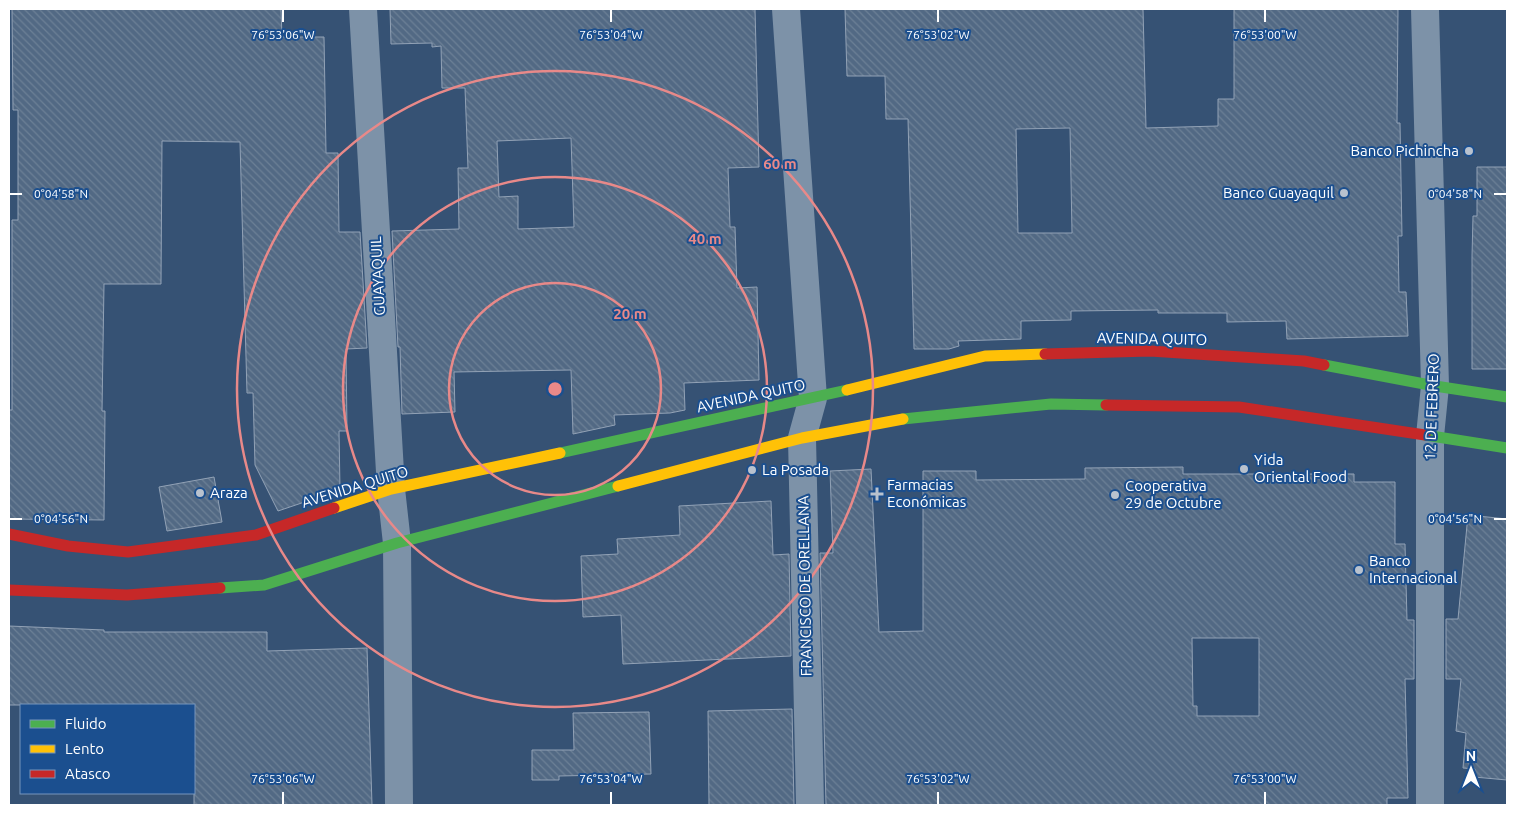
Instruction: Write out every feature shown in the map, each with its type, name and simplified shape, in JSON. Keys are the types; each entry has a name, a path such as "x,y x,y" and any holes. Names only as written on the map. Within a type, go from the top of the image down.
{"highway":[{"name":"AVENIDA QUITO","path":"9,534 68,546 128,552 256,535 391,489 813,398 984,356 1150,351 1304,361 1435,386 1507,397"},
{"path":"9,590 127,595 264,585 397,543 802,438 912,418 1051,404 1239,407 1507,448"}],"street":[{"name":"GUAYAQUIL","path":"362,9 391,489 397,543 398,805"},
{"name":"FRANCISCO DE ORELLANA","path":"786,9 813,398 802,438 810,805"},
{"name":"12 DE FEBRERO","path":"1425,9 1435,386 1430,436 1430,805"}],"building":[{"path":"12,9 281,9 282,37 324,37 326,153 338,153 339,232 360,232 367,348 346,349 347,431 339,431 340,490 278,511 255,465 253,393 247,393 240,142 162,141 161,284 104,284 102,411 105,411 104,520 9,519 9,410 12,410 12,220 18,220 18,110 13,110"},
{"path":"390,9 755,9 759,167 728,168 730,227 735,227 737,288 757,287 759,380 684,383 685,410 670,413 614,415 615,425 573,434 571,370 454,372 455,412 402,414 400,347 398,347 392,231 459,229 458,168 468,168 465,88 442,88 441,46 432,47 432,43 391,44","holes":["571,138 574,227 518,229 518,196 499,197 497,141"]},
{"path":"845,9 1143,9 1146,128 1218,126 1218,99 1234,99 1234,9 1398,9 1397,123 1400,123 1402,236 1398,236 1399,292 1406,292 1408,336 1287,339 1286,321 1227,322 1227,313 1158,313 1158,310 1071,311 1071,320 1021,321 1021,339 958,341 959,346 949,349 914,349 908,119 886,119 885,76 847,76","holes":["1070,128 1072,233 1018,233 1016,129"]},
{"path":"1477,167 1507,167 1507,369 1472,369 1472,256 1473,216 1477,216"},
{"path":"1183,467 1183,474 1354,474 1354,482 1395,482 1395,544 1405,544 1407,620 1414,620 1414,679 1405,679 1408,798 1387,798 1387,805 826,805 820,553 833,553 830,471 871,469 879,632 923,631 923,471 976,471 976,480 1085,479 1085,468","holes":["1192,638 1259,638 1259,716 1197,716 1197,706 1193,706"]},
{"path":"214,477 222,522 167,531 159,487"},
{"path":"771,501 773,555 789,554 791,656 623,664 621,615 583,617 581,556 618,554 617,539 680,535 679,506"},
{"path":"1468,515 1507,519 1507,780 1474,777 1475,769 1463,768 1466,733 1456,731 1461,679 1446,679 1446,619 1458,619"},
{"path":"9,626 104,630 104,632 267,632 267,651 367,648 372,805 194,805 195,704 9,705"},
{"path":"792,709 794,805 709,805 708,711"},
{"path":"649,712 651,774 559,776 559,780 532,780 532,750 574,750 573,713"}],"traffic: fast":[{"path":"1324,365 1435,386 1507,397"},
{"path":"560,453 847,390"},
{"path":"903,419 1051,404 1106,405"},
{"path":"1425,435 1507,448"},
{"path":"220,588 264,585 397,543 618,486"}],"traffic: slow":[{"path":"847,390 985,356 1045,354"},
{"path":"618,486 802,438 903,419"},
{"path":"334,508 391,489 560,453"}],"traffic: jam":[{"path":"1045,354 1150,351 1304,361 1324,365"},
{"path":"1106,405 1239,407 1425,435"},
{"path":"9,534 68,546 128,552 256,535 334,508"},
{"path":"9,590 127,595 220,588"}],"place":[{"name":"Banco Pichincha","path":"1469,151"},
{"name":"Banco Guayaquil","path":"1344,193"},
{"name":"Yida Oriental Food","path":"1244,469"},
{"name":"La Posada","path":"752,470"},
{"name":"Araza","path":"200,493"},
{"name":"Farmacias Económicas","path":"877,494"},
{"name":"Cooperativa 29 de Octubre","path":"1115,495"},
{"name":"Banco Internacional","path":"1359,570"}]}
